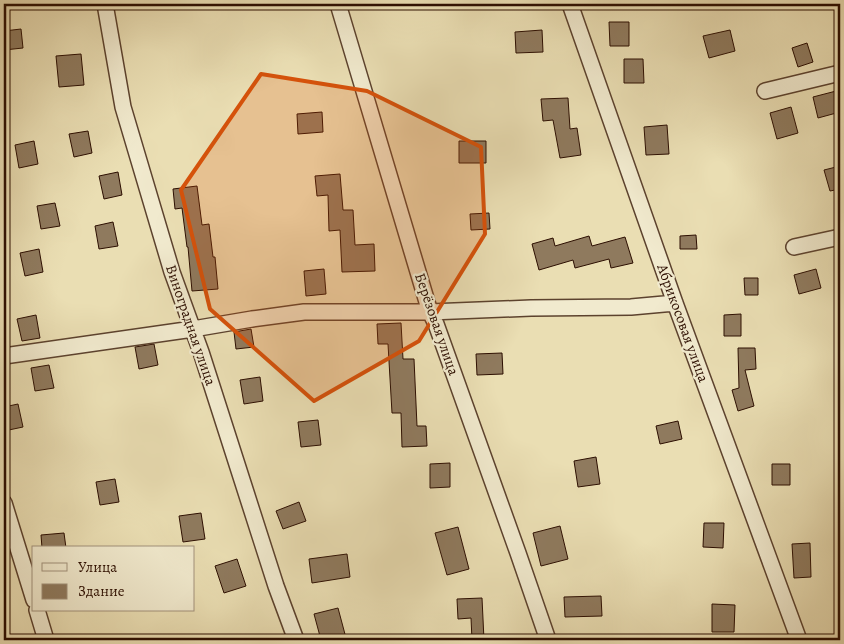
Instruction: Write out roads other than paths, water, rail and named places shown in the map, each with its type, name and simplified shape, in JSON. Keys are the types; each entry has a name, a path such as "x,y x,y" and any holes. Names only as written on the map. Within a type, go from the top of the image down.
{"street":[{"name":"Виноградная улица","path":"105,4 123,107 172,272 193,329 276,586 296,640"},
{"name":"Берёзовая улица","path":"338,4 430,312 436,324 548,640"},
{"name":"Абрикосовая улица","path":"570,4 675,303 799,640"},
{"path":"764,91 840,73"},
{"path":"794,247 840,237"},
{"path":"4,356 304,312 430,312 632,307 675,303"},
{"path":"4,503 32,594"},
{"path":"38,612 46,640"}]}
